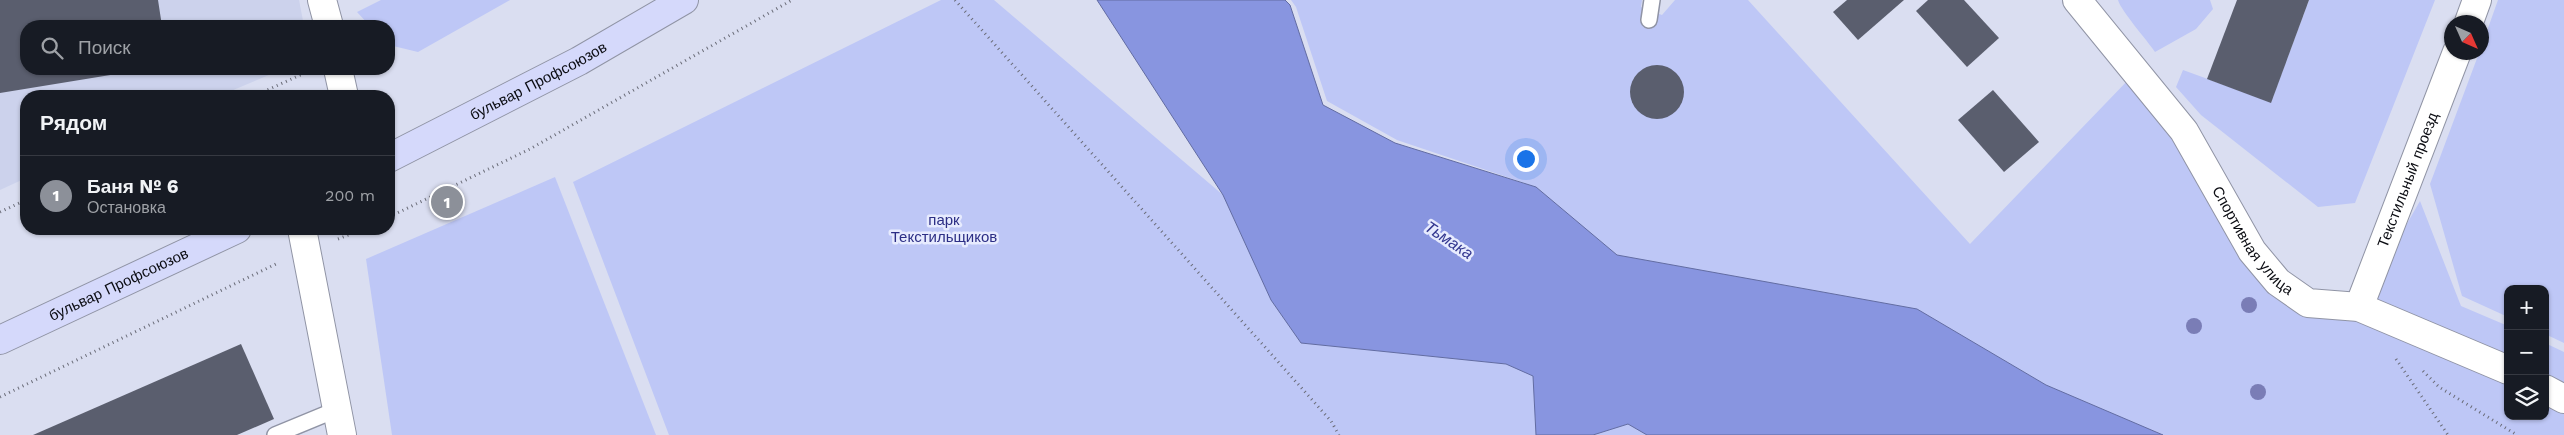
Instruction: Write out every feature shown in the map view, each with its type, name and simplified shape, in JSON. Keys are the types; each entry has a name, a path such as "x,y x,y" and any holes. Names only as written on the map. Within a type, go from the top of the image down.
{"main road":[{"name":"бульвар Профсоюзов","path":"395,155 578,62 684,0"},
{"name":"бульвар Профсоюзов","path":"0,340 224,235"}],"street":[{"path":"322,0 327,20"},
{"name":"Спортивная улица","path":"2077,0 2184,131 2252,251 2278,282 2308,303 2359,307 2504,368"},
{"path":"2471,15 2477,0"},
{"name":"Текстильный проезд","path":"2359,307 2454,60"},
{"path":"339,75 343,90"},
{"path":"304,239 340,422"},
{"path":"2549,391 2564,399"}],"lane":[{"path":"1649,20 1652,0"},
{"path":"275,435 340,422"}],"path":[{"path":"395,214 530,149 792,0"},
{"path":"955,0 1331,421 1339,435"},
{"path":"267,90 301,75"},
{"path":"0,212 20,203"},
{"path":"0,397 304,239 328,235"},
{"path":"2392,354 2448,435"}],"shaded area":[{"path":"0,0 299,0 303,20 20,20 20,75 269,75 233,90 20,90 20,181 0,190"}],"green space":[{"path":"381,0 510,0 418,52 395,46 395,20 364,20 357,12"},
{"name":"парк Текстильщиков","path":"941,0 994,0 1223,195 1271,300 1301,343 1506,364 1534,376 1536,435 669,435 573,182"},
{"path":"1291,0 1642,0 1641,7 1662,15 1675,0 1748,0 1970,244 2131,77 2278,282 2359,307 2420,201 2461,306 2504,324 2504,420 2549,420 2549,345 2564,352 2564,435 2163,435 2046,385 1917,309 1617,255 1536,187 1397,140 1327,101 1296,7"},
{"path":"2118,0 2210,0 2213,9 2196,29 2155,52"},
{"path":"2309,0 2435,0 2355,203 2318,207 2201,115 2176,87 2183,70 2271,102"},
{"path":"2498,0 2564,0 2564,343 2549,336 2549,285 2504,285 2504,315 2462,296 2430,184 2476,60 2489,60 2489,25"},
{"path":"555,177 656,435 392,435 366,259"},
{"path":"1628,424 1647,435 1593,435"}],"water":[{"name":"Тьмака","path":"1097,0 1285,0 1290,5 1323,105 1395,143 1536,187 1617,255 1917,309 2046,385 2163,435 1647,435 1628,424 1593,435 1536,435 1533,376 1506,364 1301,343 1271,300 1223,195"}],"building":[{"path":"0,0 158,0 161,20 20,20 20,75 110,75 0,93"},
{"path":"1847,0 1904,0 1858,40 1833,12"},
{"path":"1928,0 1964,0 1999,38 1967,67 1916,11"},
{"path":"2237,0 2309,0 2271,103 2207,79"},
{"path":"1652,65 1662,65 1672,69 1680,77 1684,92 1680,107 1672,115 1662,119 1652,119 1642,115 1634,107 1630,97 1630,87 1634,77 1642,69"},
{"path":"1993,90 2039,142 2004,172 1958,120"},
{"path":"241,344 274,419 237,435 33,435"}],"place":[{"name":"Баня № 6","path":"447,202"}]}
